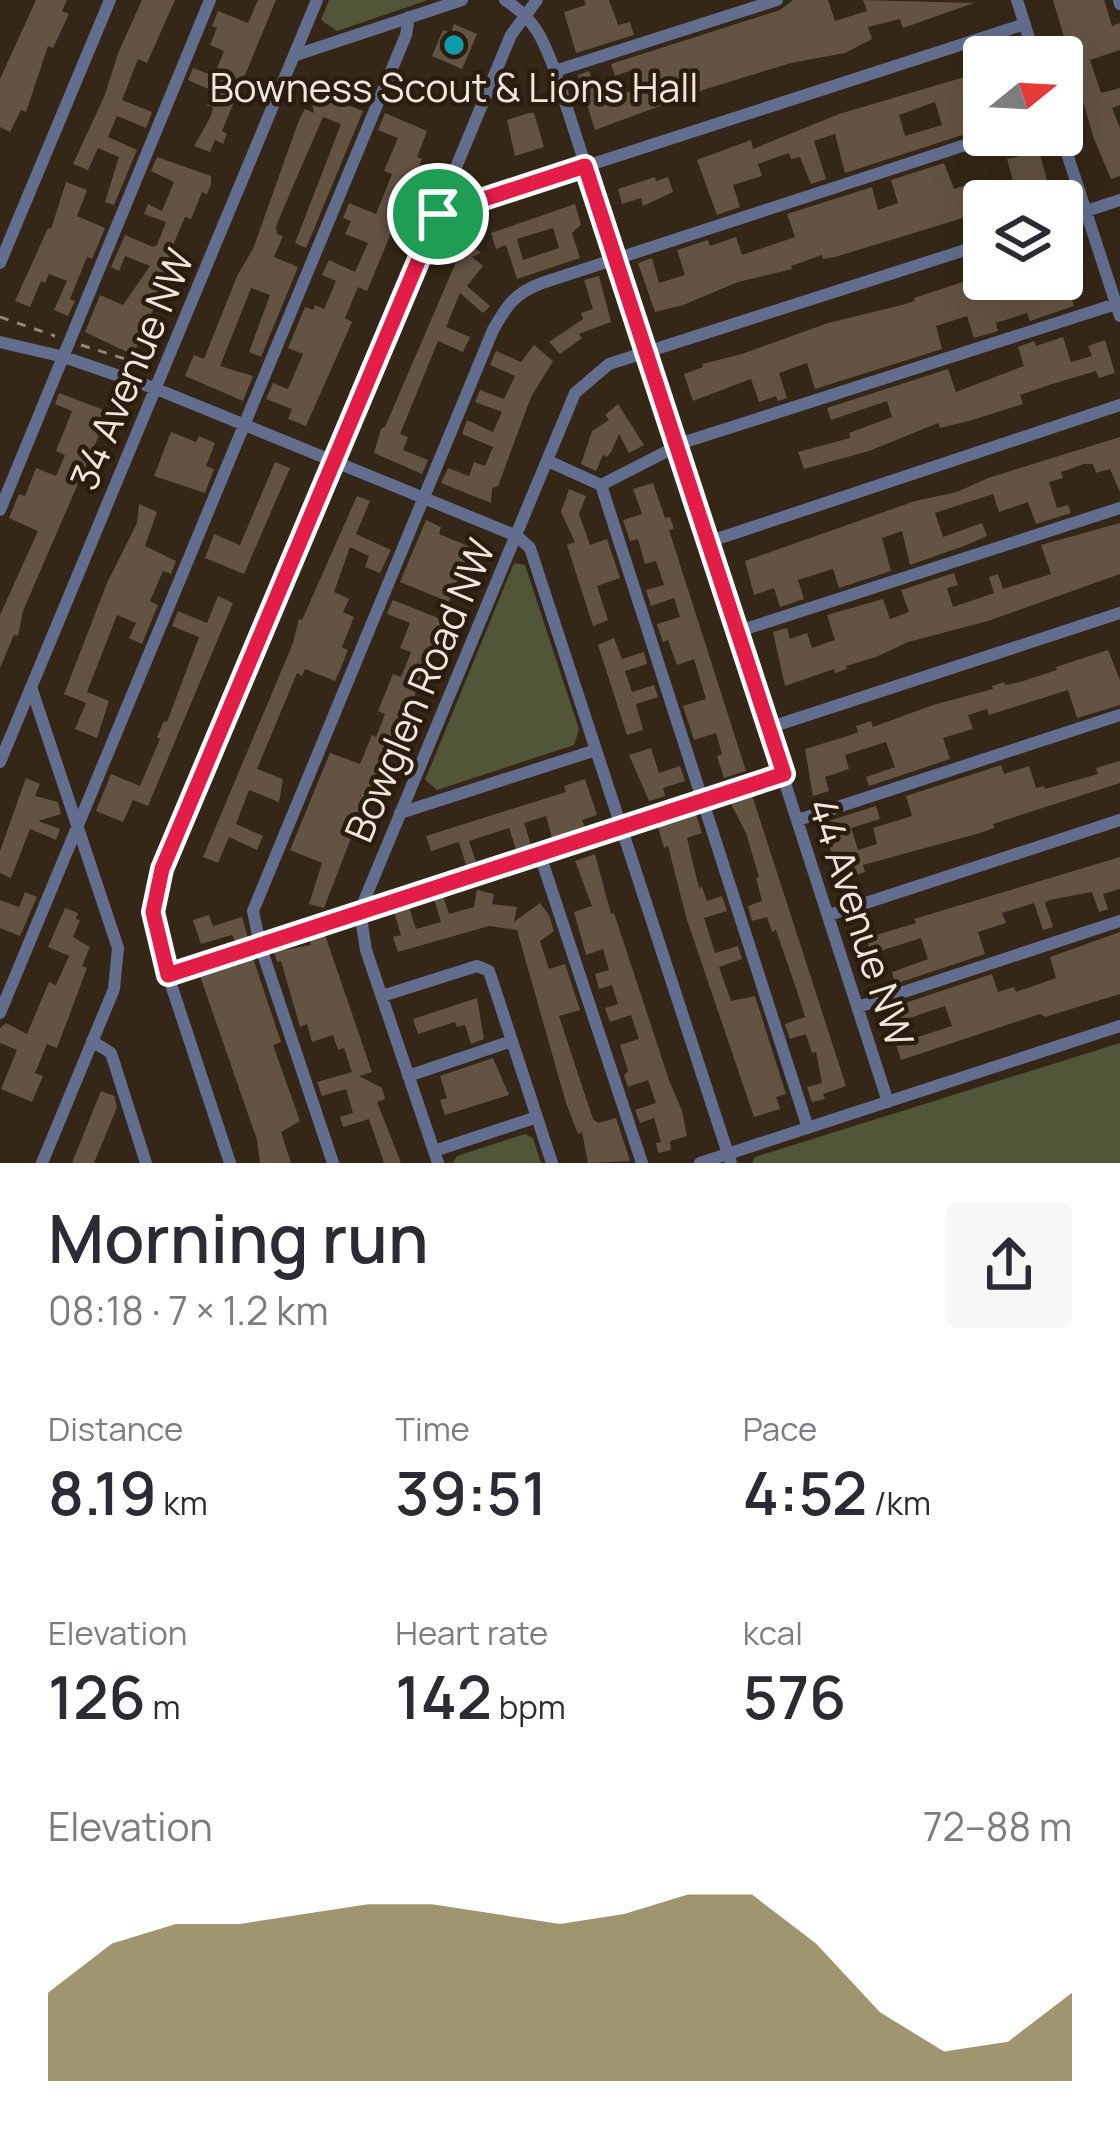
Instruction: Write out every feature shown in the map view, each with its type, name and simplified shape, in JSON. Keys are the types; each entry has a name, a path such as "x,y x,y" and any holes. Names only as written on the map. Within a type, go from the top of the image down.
{"street":[{"path":"0,263 110,0"},
{"path":"0,510 210,0"},
{"name":"34 Avenue NW","path":"0,762 317,0"},
{"path":"296,55 462,0"},
{"path":"505,0 525,12"},
{"path":"230,1163 154,928 155,891 511,35 537,0"},
{"path":"555,71 777,0"},
{"path":"1017,0 1028,36"},
{"name":"44 Avenue NW","path":"525,12 539,28 555,71 888,1102"},
{"path":"0,1012 410,17"},
{"path":"438,214 1024,24"},
{"path":"333,1163 260,945 253,911 508,304 518,292 963,146"},
{"path":"602,485 676,446 1118,310 1068,156"},
{"path":"1083,212 1120,200"},
{"name":"Bowglen Road NW","path":"363,912 575,393 609,364 963,251"},
{"path":"0,342 64,357 154,388 517,536 530,548 729,1159"},
{"path":"708,542 1120,405"},
{"path":"548,461 602,485 808,1128"},
{"path":"736,632 1120,508"},
{"path":"768,728 1120,613"},
{"path":"31,688 115,934 118,971 42,1163"},
{"path":"798,820 1120,715"},
{"path":"400,812 596,750"},
{"path":"168,975 784,774"},
{"path":"829,915 1120,820"},
{"path":"540,856 642,1163"},
{"path":"363,912 363,938 436,1157 537,1117"},
{"path":"858,1007 1120,921"},
{"path":"382,996 477,966 488,971 552,1163"},
{"path":"700,1163 729,1159 808,1128 1120,1027"},
{"path":"92,1041 111,1053 146,1163"},
{"path":"408,1076 512,1041"}],"green space":[{"path":"329,0 428,0 337,31 321,20"},
{"path":"514,563 525,565 579,729 574,745 437,790 425,780"},
{"path":"1120,1043 1120,1163 752,1163 755,1157"},
{"path":"525,1134 533,1138 541,1163 453,1163 457,1156"}],"building":[{"path":"36,0 67,0 62,11 69,14 53,48 48,46 26,112 21,110 10,132 0,127 0,79"},
{"path":"142,0 175,0 147,63 138,59 122,100 152,112 146,128 117,116 108,137 137,150 114,205 105,202 119,157 98,148 88,170 73,164"},
{"path":"258,0 276,0 222,131 227,134 223,144 215,140 210,152 194,146 210,118 213,108 207,105 213,91 188,80 193,68 214,76 224,51 210,45 218,11 248,23"},
{"path":"584,0 609,0 618,25 630,22 634,35 576,53 564,12 586,5"},
{"path":"793,0 828,0 835,21 867,11 863,0 974,3 903,28 900,19 868,27 872,39 845,53 791,63 706,89 595,130 578,75 589,71 595,88 609,84 613,97 644,87 638,68 615,76 611,64 780,10"},
{"path":"1053,0 1104,0 1112,26 1120,23 1120,50 1090,60 1101,93 1120,88 1120,105 1112,108 1120,128 1120,176 1111,179 1083,102 1083,36 1064,36"},
{"name":"Bowness Scout & Lions Hall","path":"454,24 477,34 462,69 432,56 443,30 451,33"},
{"path":"963,77 963,135 845,173 835,134 814,141 826,179 811,184 800,157 791,159 789,153 758,164 762,176 733,185 740,207 717,215 697,160 751,140 753,149 839,114","holes":["935,102 942,125 905,136 899,115"]},
{"path":"318,83 343,93 339,102 363,111 306,248 295,243 341,124 323,117 284,207 276,227 283,236 274,257 298,267 261,357 249,352 270,295 251,288 220,366 253,376 243,401 185,376 194,355 204,359 253,249 299,120 305,109 314,113 311,96"},
{"path":"385,113 427,131 417,157 422,159 367,291 358,287 345,318 352,322 306,426 288,419 292,409 266,399 273,383 288,389 303,354 288,348 305,307 324,309 336,281 322,275 329,260 355,272 368,243 345,234 351,221 343,218 349,203 376,214 392,174 384,171 398,138 378,130"},
{"path":"534,113 544,147 515,156 507,120"},
{"path":"1041,156 1047,180 1013,180 1007,159"},
{"path":"157,157 211,176 211,184 207,194 202,192 191,219 185,217 171,250 167,279 133,355 85,332 100,295 123,305 150,266 125,256 119,271 111,267 125,235 157,245 166,222 144,214 148,204 162,211 174,182 151,171"},
{"path":"944,163 954,189 963,186 963,218 835,257 823,259 822,255 655,312 638,263 652,258 659,283 685,275 677,250 736,237 742,255 795,237 787,214 872,187 878,210 898,203 891,180"},
{"path":"655,177 656,181 668,177 673,192 643,206 641,198 622,204 618,189"},
{"path":"66,182 87,190 77,216 105,228 92,259 87,257 68,316 54,310 67,281 49,274 30,307 15,301 51,229"},
{"path":"575,204 581,225 572,233 580,258 517,279 506,245 496,249 491,233","holes":["553,228 559,248 523,260 517,239"]},
{"path":"468,243 481,253 472,257 483,266 467,286 490,306 483,313 460,293 446,327 470,337 463,352 438,341 400,434 408,437 403,450 428,460 422,474 374,453 456,262 452,263"},
{"path":"599,276 611,322 579,334 582,338 560,354 549,342 583,319 581,313 593,309 584,280"},
{"path":"963,282 963,300 1072,300 1074,306 1030,321 1027,313 996,323 998,331 974,338 967,316 936,326 942,349 815,389 807,363 779,373 787,398 778,401 776,396 759,402 751,379 693,401 684,374 702,364"},
{"path":"1063,337 1071,362 1092,356 1088,346 1105,340 1115,373 1099,378 1096,371 1052,384 1020,395 1023,404 940,428 938,423 869,451 804,469 798,452 850,438 849,433 892,417 887,401 831,420 827,408 948,369 956,392 1024,366 1018,347"},
{"path":"534,345 553,361 531,397 498,486 492,488 491,503 441,483 448,468 469,476 474,462 485,466 493,447 462,434 467,420 493,432 502,412 475,402 480,390 504,399 515,376 490,365 496,351 521,362"},
{"path":"59,393 109,412 23,611 18,636 14,635 0,668 0,615 38,531 9,518 19,494 25,496 36,468 56,476 65,455 56,451 72,411 55,404"},
{"path":"618,404 644,445 629,453 619,434 596,471 581,464 592,431 609,420 605,415"},
{"path":"171,432 196,442 199,436 215,443 206,466 214,469 205,493 154,476"},
{"path":"1120,437 1120,492 1110,469 1096,473 1093,464 1084,464 1049,482 1057,508 1068,505 1071,513 1036,524 1028,502 999,512 993,494 935,513 943,537 982,523 987,536 964,546 910,565 902,531 882,538 891,571 839,588 833,569 798,580 804,599 780,607 774,588 754,595 745,561"},
{"path":"275,462 290,468 244,574 205,558 214,534 240,545"},
{"path":"653,483 665,518 670,517 674,529 669,530 746,771 724,778 716,733 694,740 683,706 706,699 694,659 677,665 657,624 680,617 674,598 651,606 646,590 664,585 656,561 645,564 638,539 630,541 623,520 642,514 633,489"},
{"path":"569,489 586,496 579,514 590,545 607,539 620,578 597,586 608,620 593,626 567,545 575,542 561,512"},
{"path":"357,496 370,501 356,534 391,550 380,573 365,567 369,556 350,547 334,592 349,599 343,612 354,617 342,647 348,650 340,670 335,681 305,669 302,676 297,673 257,769 283,779 279,802 249,790 236,824 263,836 257,850 229,837 218,863 203,857 299,619"},
{"path":"139,504 157,512 145,546 176,561 171,574 163,571 150,601 158,605 142,644 129,638 136,623 117,615 87,692 109,701 97,738 75,729 86,703 64,694 107,583 137,523"},
{"path":"426,520 441,527 439,534 470,550 449,602 400,582"},
{"path":"1120,523 1120,574 785,686 773,632 787,628 790,639 807,633 812,648 835,640 827,615 883,599 890,619 909,612 901,590 954,573 958,585 947,588 953,607 994,593 989,577 998,574 1003,589 1051,574 1041,545"},
{"path":"218,596 233,603 148,806 133,800 123,822 96,811 111,774 140,786 167,722 199,637 172,626 178,611 207,623"},
{"path":"393,600 443,620 396,745 388,742 324,908 309,904 322,863 290,850 330,753 360,764 385,714 378,711 393,674 401,677 411,652 400,648 410,623 387,614"},
{"path":"614,638 622,659 644,652 647,664 625,671 632,692 654,685 658,697 636,704 643,730 627,735 598,645"},
{"path":"1108,650 1120,680 1120,705 1077,718 1068,690 989,715 987,709 968,715 973,729 943,738 950,759 869,786 866,777 895,767 886,742 845,755 849,769 825,777 829,791 813,796 805,749 854,734 856,726 871,721 873,727"},
{"path":"651,748 659,773 680,766 685,781 663,788 665,796 649,801 629,755"},
{"path":"1120,761 1120,783 993,824 994,828 980,833 863,865 865,872 840,880 822,823 876,806 880,819 851,828 858,850 877,844 873,828 912,816 906,796 1001,765 1004,774 1029,766 1036,788 1045,789 1098,774 1096,768"},
{"path":"26,778 40,784 35,796 58,802 61,814 38,821 60,829 56,840 30,829 11,878 0,873 0,851"},
{"path":"585,779 597,815 582,820 585,828 552,838 546,816 524,823 531,845 516,849 509,828 469,841 476,862 466,865 459,842 431,851 426,836 566,792 564,786"},
{"path":"752,795 846,1086 812,1102 807,1087 822,1083 816,1052 812,1053 806,1034 790,1039 785,1024 805,1017 799,997 776,930 772,932 767,917 752,921 748,906 762,901 759,877 746,833 730,802"},
{"path":"696,815 702,833 687,838 699,888 707,901 722,896 727,911 704,918 715,953 738,946 742,959 719,967 731,1001 755,996 786,1094 776,1097 780,1109 754,1117 658,827"},
{"path":"595,854 611,914 682,1111 687,1136 670,1141 671,1150 658,1153 656,1143 661,1142 654,1118 640,1123 635,1110 656,1103 648,1080 628,1087 620,1045 639,1039 631,1015 610,1022 605,1008 618,1004 612,985 599,989 595,974 609,970 603,949 586,955 574,912 592,906 575,861"},
{"path":"1120,857 1120,889 1103,894 1108,909 1099,912 1092,892 1049,900 1045,903 1053,927 1043,930 1034,903 1002,913 1006,923 978,932 985,954 895,984 892,972 928,959 921,938 871,954 866,938 916,923 914,919"},
{"path":"477,890 494,894 492,904 517,907 514,922 540,903 549,915 554,931 540,941 549,969 565,964 580,1010 559,1016 578,1074 593,1119 598,1123 616,1118 630,1161 588,1163 517,930 489,926 398,952 393,937 401,935 394,912 409,907 416,929 441,922 434,899 443,896 449,914 474,907"},
{"path":"25,892 37,897 20,936 0,928 0,900 19,907"},
{"path":"65,908 78,913 73,937 90,947 82,966 87,968 57,1048 47,1044 35,1073 43,1076 32,1102 1,1089 17,1050 0,1043 0,1028 6,1023 27,1034 49,982 56,985 69,956 48,947"},
{"path":"209,915 213,926 242,917 248,938 235,942 232,935 201,944 193,920"},
{"path":"1120,932 1120,994 1045,1017 1040,1014 901,1060 896,1044 952,1026 945,1006 898,1022 894,1009 902,1004 992,974 998,992 1014,987 1016,992 1056,978 1050,957"},
{"path":"325,935 372,1072 359,1076 382,1088 385,1099 377,1102 401,1163 384,1163 369,1119 343,1127 340,1117 353,1113 346,1089 322,1096 317,1082 352,1072 344,1048 338,1050 333,1035 312,1042 307,1024 300,1027 281,961 277,962 274,952 311,945 309,940"},
{"path":"253,958 281,1042 273,1045 300,1121 281,1132 291,1163 260,1163 257,1140 200,976"},
{"path":"477,998 484,1039 471,1044 465,1025 457,1027 455,1022 418,1034 413,1019"},
{"path":"493,1058 509,1095 445,1115 440,1100 447,1098 440,1076"},
{"path":"101,1091 114,1096 117,1107 94,1163 72,1163"}],"place":[{"name":"Bowness Scout & Lions Hall","path":"454,45"}],"route":[{"path":"585,166 784,774 168,975 153,912 162,869 438,214 585,166"}]}
